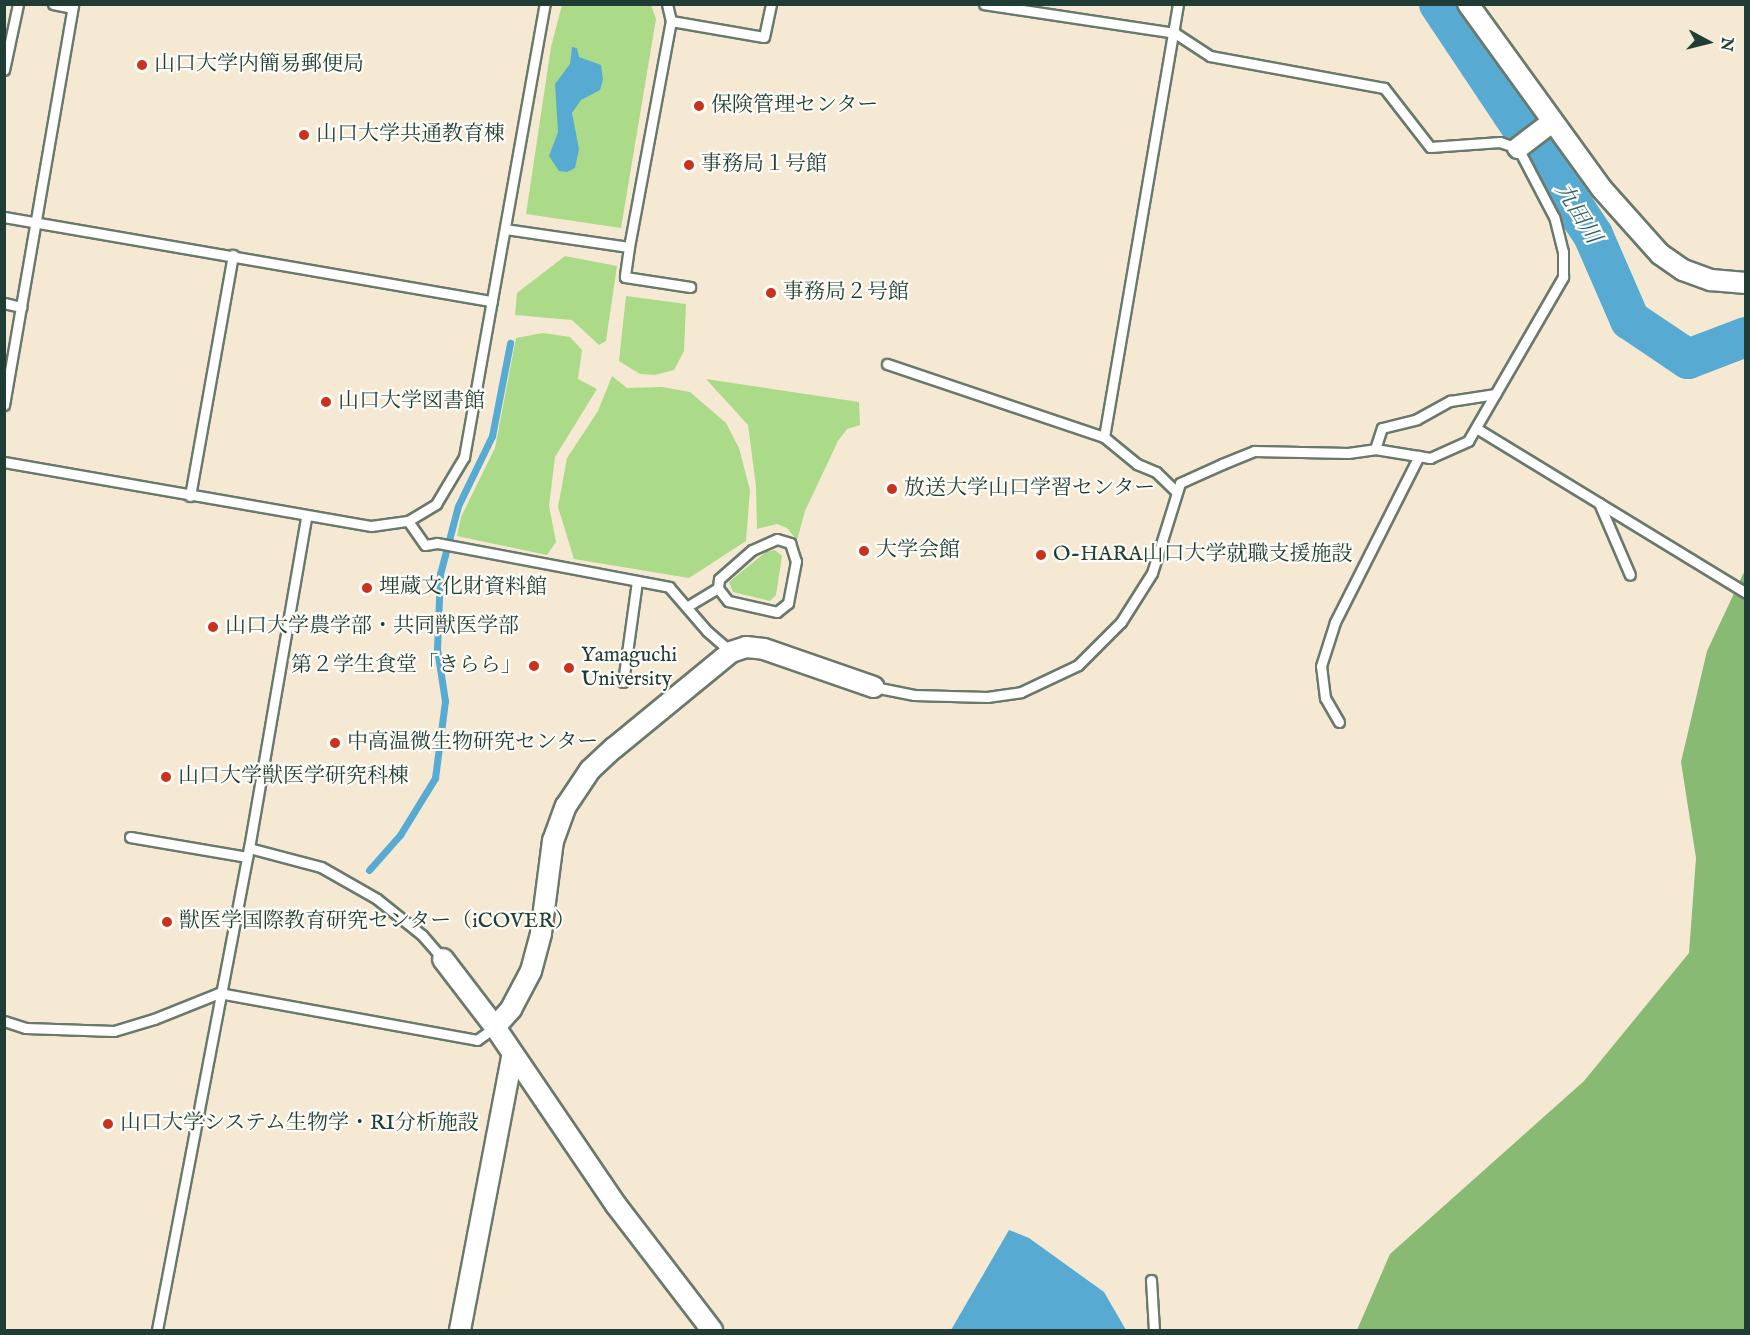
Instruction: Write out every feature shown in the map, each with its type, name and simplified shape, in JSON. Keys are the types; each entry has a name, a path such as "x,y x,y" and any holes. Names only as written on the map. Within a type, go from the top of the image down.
{"street":[{"path":"1468,4 1601,188 1660,254 1683,270 1711,280 1746,283"},
{"path":"1518,148 1552,122"},
{"path":"495,1027 511,1009 531,970 540,933 553,841 566,806 590,770 731,652 746,647 764,649 874,687"},
{"path":"443,958 495,1027 512,1058 616,1204 712,1330"},
{"path":"460,1330 512,1058"}],"lane":[{"path":"4,70 18,4"},
{"path":"4,405 72,6 53,4"},
{"path":"4,462 306,517 371,526 408,521 436,504 464,457 545,4"},
{"path":"667,4 671,21 625,277 690,287"},
{"path":"671,21 764,37 771,4"},
{"path":"874,687 914,695 987,697 1021,692 1078,665 1121,622 1152,573 1180,483 1254,451 1347,453 1375,448 1430,458 1468,441 1563,277 1563,252 1554,217 1518,148 1500,142 1430,147 1384,88 1210,56 1175,33 984,4"},
{"path":"1104,437 1175,33 1178,4"},
{"path":"4,217 492,301"},
{"path":"505,229 629,247"},
{"path":"190,496 233,255"},
{"path":"4,303 22,307"},
{"path":"887,364 1104,437 1137,464 1156,472 1177,492"},
{"path":"1375,448 1382,428 1417,419 1450,400 1495,394"},
{"path":"1476,428 1746,593"},
{"path":"1339,722 1325,698 1321,666 1335,622 1419,456"},
{"path":"1599,503 1630,575"},
{"path":"157,1330 219,993 248,853 306,517"},
{"path":"408,521 425,545 437,543 669,587 688,606 707,631 731,652"},
{"path":"777,539 790,543 796,561 788,603 777,612 728,602 718,588 718,579 752,550 777,539"},
{"path":"622,682 637,581"},
{"path":"688,606 718,588"},
{"path":"130,837 248,853 321,867 377,899 422,935 443,958"},
{"path":"4,1021 26,1028 114,1030 154,1020 219,993 477,1040 495,1027"},
{"path":"1151,1280 1154,1330"}],"green space":[{"path":"562,5 651,5 656,19 621,228 526,214 551,47"},
{"path":"565,256 617,266 606,341 599,345 572,320 515,315 517,293"},
{"path":"626,296 686,304 684,351 674,370 655,375 640,374 619,361"},
{"path":"543,333 570,337 582,350 578,379 597,389 555,457 549,506 556,542 547,555 457,536 461,517 495,448 516,338"},
{"path":"612,376 627,388 662,387 690,392 726,423 739,448 750,490 746,541 689,578 574,559 558,507 567,458 598,411"},
{"path":"706,379 859,402 860,425 847,429 838,441 805,511 797,540 787,528 777,524 757,529 756,486 748,425"},
{"path":"775,550 782,556 776,595 770,601 733,592 729,582 766,552"},
{"path":"1745,570 1745,1330 1357,1330 1390,1254 1584,1081 1689,953 1696,858 1681,762 1707,651"}],"water":[{"path":"572,47 577,48 579,57 601,65 603,80 600,90 581,100 572,113 579,149 575,168 567,172 559,171 549,156 558,132 555,84 570,64"},
{"path":"1009,1230 1029,1238 1104,1292 1126,1330 951,1330"}],"waterway":[{"name":"九田川","path":"1439,4 1593,235 1630,320 1688,359 1746,337"},
{"path":"369,870 400,835 435,778 445,701 437,649 440,574 458,506 492,436 510,343"}],"place":[{"name":"山口大学内簡易郵便局","path":"142,65"},
{"name":"保険管理センター","path":"699,106"},
{"name":"山口大学共通教育棟","path":"304,135"},
{"name":"事務局１号館","path":"689,165"},
{"name":"事務局２号館","path":"771,293"},
{"name":"山口大学図書館","path":"326,402"},
{"name":"放送大学山口学習センター","path":"892,489"},
{"name":"大学会館","path":"864,551"},
{"name":"O-HARA山口大学就職支援施設","path":"1041,555"},
{"name":"埋蔵文化財資料館","path":"367,588"},
{"name":"山口大学農学部・共同獣医学部","path":"213,627"},
{"name":"第２学生食堂「きらら」","path":"534,666"},
{"name":"Yamaguchi University","path":"569,668"},
{"name":"中高温微生物研究センター","path":"335,743"},
{"name":"山口大学獣医学研究科棟","path":"166,777"},
{"name":"獣医学国際教育研究センター（iCOVER）","path":"167,922"},
{"name":"山口大学システム生物学・RI分析施設","path":"108,1124"}]}
